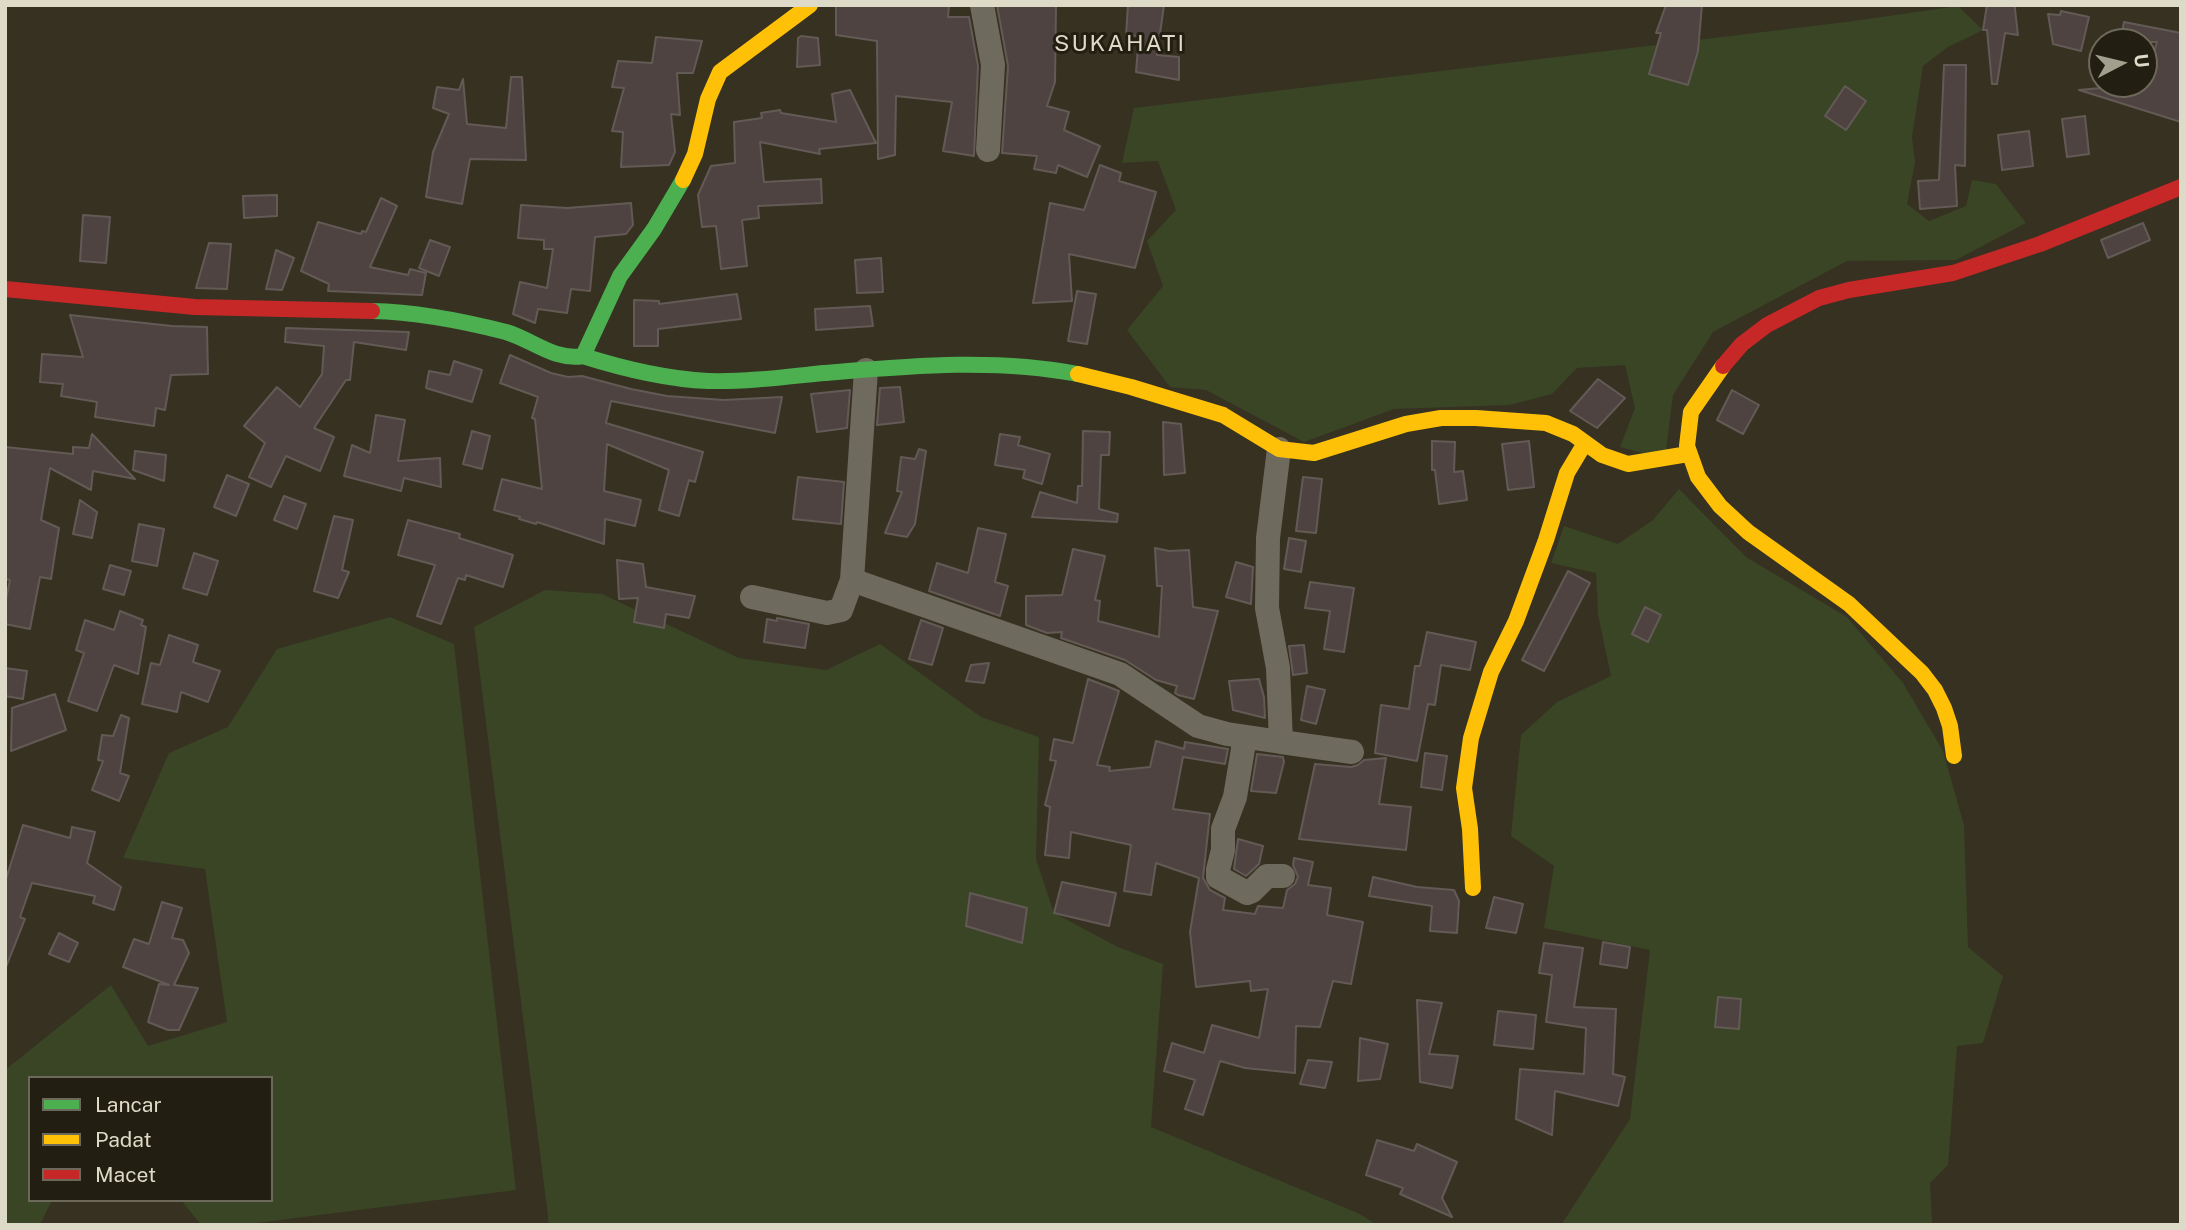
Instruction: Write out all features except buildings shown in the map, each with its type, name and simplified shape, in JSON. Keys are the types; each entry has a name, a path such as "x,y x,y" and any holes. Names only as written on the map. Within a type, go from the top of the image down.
{"street":[{"path":"583,356 620,276 681,185 695,154 708,99 720,72 810,5"},
{"path":"982,5 993,65 988,150"},
{"path":"1954,756 1952,728 1945,707 1929,682 1843,599 1794,568 1737,524 1699,481 1688,454 1686,424 1700,391 1743,342 1774,319 1830,294 1950,274 2063,236 2181,187"},
{"path":"5,289 195,307 409,312 509,333 555,354 572,358 583,356 662,376 724,381 866,370 1007,365 1044,368 1085,376 1204,408 1223,415 1279,449 1314,453 1406,425 1441,418 1476,418 1546,423 1573,435 1602,455 1628,464 1688,454"},
{"path":"752,597 827,613 841,610 852,580 866,370"},
{"path":"1473,888 1470,829 1464,788 1471,738 1491,673 1516,621 1567,473 1585,443"},
{"path":"1279,449 1268,538 1267,608 1278,668 1282,741"},
{"path":"852,580 1120,674 1198,726 1245,737 1352,752"},
{"path":"1245,737 1235,797 1223,829 1223,850 1218,877 1247,893 1267,876 1283,876"}],"green space":[{"path":"1958,6 1983,30 1948,47 1923,66 1912,137 1915,162 1907,204 1929,221 1966,206 1972,180 1996,184 2026,223 1956,260 1847,261 1713,332 1673,395 1665,459 1620,447 1635,408 1625,365 1577,368 1552,394 1509,405 1394,409 1304,442 1206,390 1170,387 1127,330 1163,286 1147,241 1176,210 1158,161 1122,163 1134,108 1846,22"},
{"path":"1679,489 1746,557 1847,617 1903,683 1943,751 1964,825 1968,947 2003,976 1983,1043 1957,1046 1948,1165 1930,1183 1932,1225 1561,1225 1630,1119 1650,950 1544,928 1554,866 1511,836 1521,735 1557,702 1611,676 1598,615 1596,573 1551,563 1564,526 1618,544 1653,520"},
{"path":"545,590 602,594 739,658 826,670 880,644 981,717 1039,737 1036,859 1054,913 1118,947 1163,964 1151,1127 1360,1214 1377,1225 549,1225 474,627"},
{"path":"390,617 454,644 516,1190 241,1225 201,1225 183,1202 273,1202 273,1076 28,1076 28,1202 51,1202 40,1225 5,1225 5,1070 111,985 148,1046 227,1022 205,869 123,858 169,753 228,727 277,649"}],"traffic: fast":[{"path":"372,311 423,315 473,324 506,332 553,353 583,356 620,276 654,229 683,180"},
{"path":"583,356 645,373 708,381 951,365 1015,366 1078,374"}],"traffic: slow":[{"path":"683,180 695,154 708,99 720,72 810,5"},
{"path":"1723,366 1691,412 1687,446 1698,477 1720,506 1748,532 1849,604 1922,673 1944,708 1950,726 1954,756"},
{"path":"1078,374 1223,415 1279,449 1314,453 1406,424 1441,418 1476,418 1546,423 1573,434 1602,455 1628,464 1688,454"},
{"path":"1473,888 1470,829 1464,788 1471,738 1491,672 1516,621 1567,473 1585,443"}],"traffic: jam":[{"path":"1723,366 1742,344 1767,325 1819,298 1849,290 1953,273 2040,244 2181,187"},
{"path":"5,289 195,307 372,311"}],"district":[{"name":"SUKAHATI","path":"1120,44"}]}
